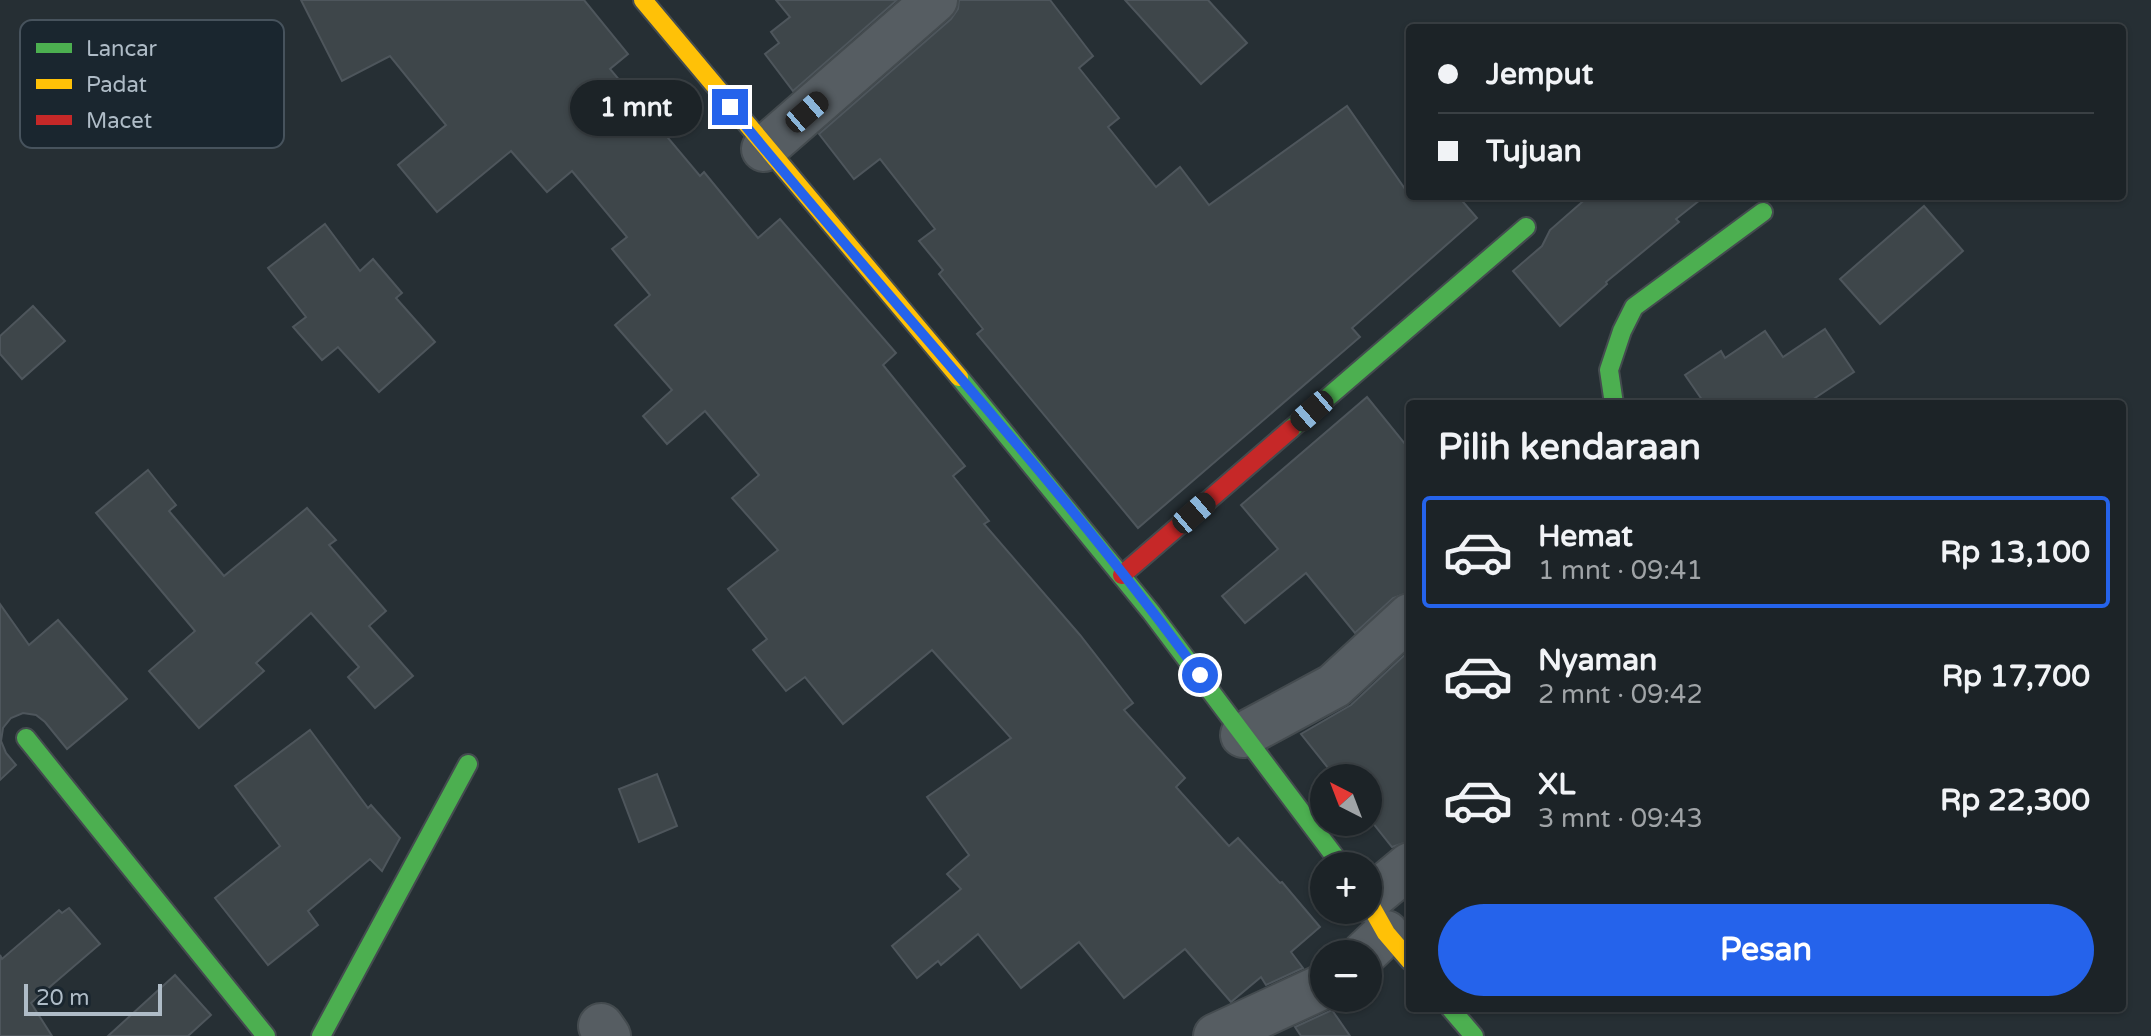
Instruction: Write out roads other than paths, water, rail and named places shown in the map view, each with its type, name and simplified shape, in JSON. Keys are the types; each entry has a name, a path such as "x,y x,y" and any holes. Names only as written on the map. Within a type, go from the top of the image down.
{"street":[{"path":"643,0 1122,575 1331,852"},
{"path":"764,149 935,0"},
{"path":"1613,400 1609,370 1634,307 1763,212"},
{"path":"1122,575 1526,227"},
{"path":"1243,735 1334,686 1406,620"},
{"path":"26,738 266,1036"},
{"path":"321,1036 468,764"},
{"path":"1379,930 1406,873"},
{"path":"1216,1036 1310,992"},
{"path":"1453,1012 1474,1036"}]}
